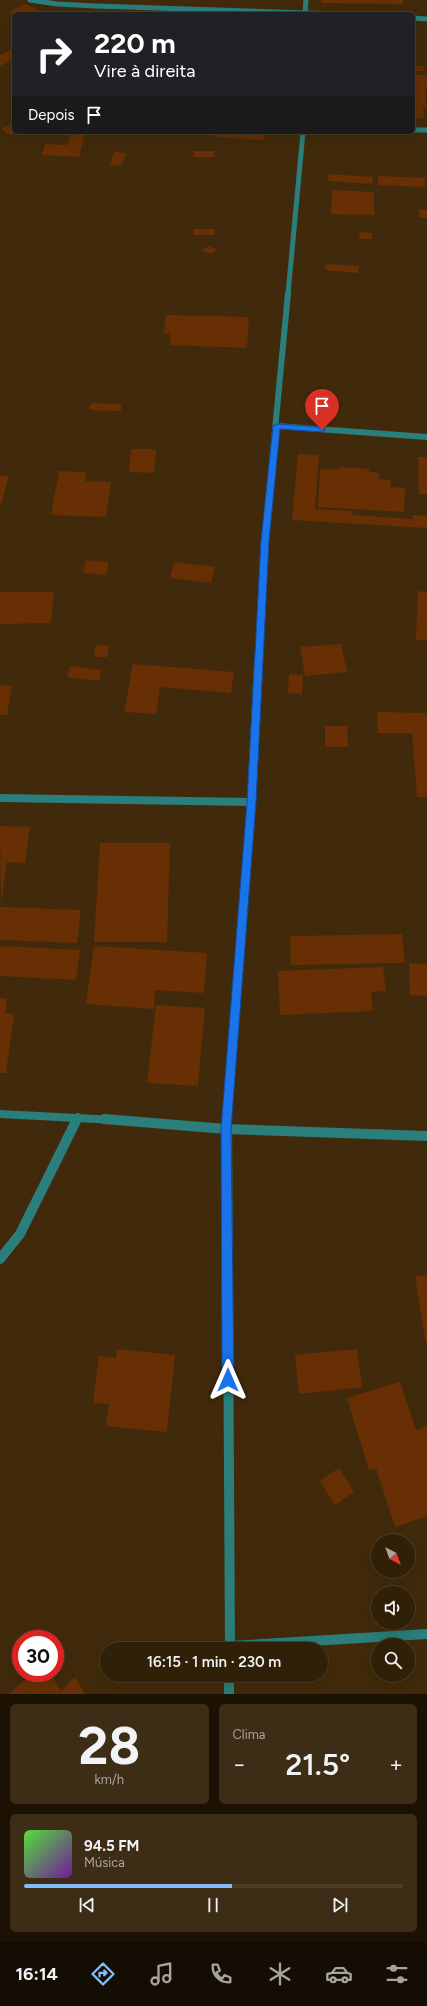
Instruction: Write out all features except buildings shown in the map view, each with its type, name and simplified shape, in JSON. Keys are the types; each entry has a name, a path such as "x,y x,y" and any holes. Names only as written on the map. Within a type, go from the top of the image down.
{"street":[{"path":"30,0 57,4 96,6 275,12"},
{"path":"305,12 306,0"},
{"path":"415,18 427,19"},
{"path":"415,130 427,130"},
{"path":"230,1642 226,1129 252,802 263,556 277,426 303,134"},
{"path":"277,426 427,437"},
{"path":"0,798 252,802"},
{"path":"0,1114 78,1117 226,1129 427,1136"},
{"path":"0,1259 20,1234 78,1117"},
{"path":"314,1642 427,1634"},
{"path":"229,1694 230,1682"}],"route":[{"path":"228,1380 226,1129 252,802 263,556 277,426 322,430"}]}
